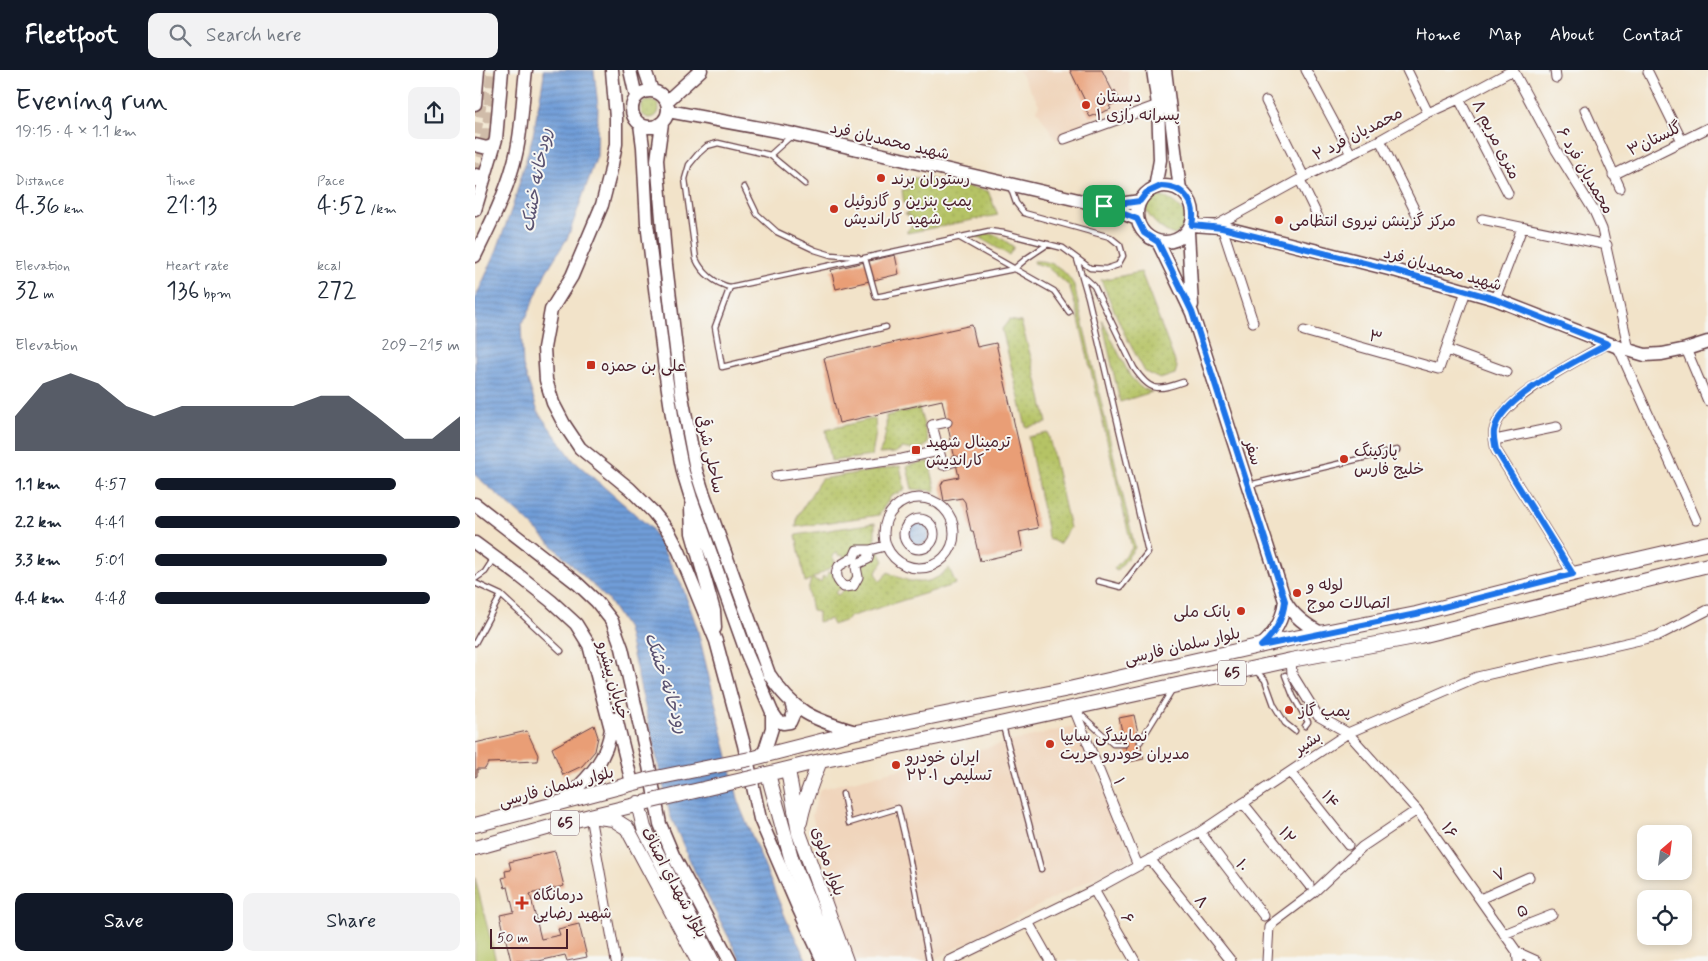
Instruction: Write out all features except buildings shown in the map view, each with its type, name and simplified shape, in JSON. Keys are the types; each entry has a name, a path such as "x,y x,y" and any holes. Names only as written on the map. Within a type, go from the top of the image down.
{"main road":[{"path":"475,104 478,70"},
{"path":"475,210 494,145 502,70"},
{"path":"475,256 499,206 514,165 526,70"},
{"path":"612,70 616,144 610,174 602,205 572,276 551,310 544,348 546,380 553,402 564,424 580,448 603,469 630,489 653,512 669,532 689,572 716,641 744,745 760,819 823,961"},
{"path":"630,70 636,97"},
{"path":"645,70 662,99 666,118 662,123 651,127 639,124 632,108 636,97 641,93 662,99"},
{"path":"662,99 688,70"},
{"path":"662,99 701,70"},
{"path":"1153,70 1160,160 1155,188"},
{"path":"1165,70 1180,190"},
{"name":"شهید محمدیان فرد","path":"662,99 793,134 1104,206"},
{"name":"ساحلی شرقی","path":"662,123 657,160 666,265 681,391 696,470 730,570 769,674 779,690 806,714 823,723 856,732"},
{"name":"ساحلی شرقی","path":"639,124 643,148 647,223 665,370 683,472 747,654 772,712 773,728 765,750 755,758"},
{"path":"475,145 487,148 494,145"},
{"path":"475,153 486,157 490,162"},
{"path":"1168,186 1180,190 1191,202 1193,210 1190,228 1183,237 1171,242 1158,242 1144,233 1137,219 1140,201 1146,193 1155,188 1168,186"},
{"path":"1104,206 1140,201"},
{"path":"1104,206 1137,219"},
{"name":"شهید محمدیان فرد","path":"1190,228 1219,227 1397,271 1495,299 1618,347 1645,355 1662,354 1708,342"},
{"name":"سفر","path":"1190,228 1192,312"},
{"name":"سفر","path":"1158,242 1192,312 1285,601 1296,617 1321,633"},
{"path":"691,498 692,533 714,612 716,641"},
{"path":"475,504 577,584 597,602 612,622 622,648 631,684 660,824 673,854 730,961"},
{"name":"خیابان پیشرو","path":"475,536 549,593 577,618 597,647 639,782"},
{"name":"بلوار سلمان فارسی","path":"755,758 856,732 1069,689 1416,614 1573,574 1708,543"},
{"name":"خیابان پیشرو","path":"475,544 551,600 575,624 589,645 611,729 609,743 603,758 586,779 564,801"},
{"name":"65","path":"477,848 645,802 764,778 789,775 820,761 1002,724 1291,660 1420,636 1708,565"},
{"path":"1261,646 1275,630 1281,618 1285,601"},
{"path":"772,712 777,721 783,723 790,722 794,713 791,702"},
{"name":"65","path":"639,782 755,758"},
{"path":"799,832 806,798 820,761"},
{"name":"بلوار مولوی","path":"789,775 799,832 846,961"},
{"name":"بلوار مولوی","path":"764,778 792,861 834,961"},
{"name":"بلوار سلمان فارسی","path":"475,825 639,782"},
{"name":"بلوار شهداي اصناف","path":"645,802 645,828 712,961"},
{"name":"بلوار شهداي اصناف","path":"590,816 613,819 627,828 698,961"}],"street":[{"path":"1306,70 1351,154"},
{"path":"1407,70 1428,113"},
{"name":"۲ محمدیان فرد","path":"1219,227 1302,178 1380,140 1428,113 1459,99 1513,70"},
{"name":"۶ محمدیان فرد","path":"1513,70 1556,150 1594,211 1602,228 1607,246 1618,347 1696,520"},
{"path":"1648,72 1682,141"},
{"name":"۸ متری مریم","path":"1459,99 1508,193"},
{"path":"1265,101 1302,178 1318,217"},
{"path":"1064,140 1157,105"},
{"path":"1585,110 1620,188"},
{"name":"گلستان۳","path":"1613,175 1708,128"},
{"path":"1380,140 1416,213"},
{"path":"1482,219 1607,246"},
{"path":"1219,227 1253,322"},
{"path":"1495,299 1522,228"},
{"path":"1466,291 1447,350 1507,372"},
{"name":"۳","path":"1304,331 1439,369 1447,350"},
{"path":"1573,574 1496,450 1494,432 1502,414 1535,384 1618,347"},
{"path":"1686,349 1708,401"},
{"path":"947,422 932,425 943,465 956,461"},
{"path":"1495,440 1557,427"},
{"path":"776,476 903,459 939,452"},
{"path":"909,499 928,499 941,504 952,521 954,529 953,541 945,557 936,564 921,568 910,568 897,561 885,546 883,534 887,518 893,508 909,499"},
{"path":"870,550 868,559 856,566 859,577 853,586 844,586 836,575 839,566 854,556 857,550 870,550 885,546"},
{"name":"بشیر","path":"951,961 1094,890 1199,832 1348,733 1477,677 1657,636 1708,610"},
{"name":"۱۶","path":"1291,660 1292,674 1318,716 1348,733 1417,810 1505,934 1518,956"},
{"name":"۱","path":"1074,708 1138,866"},
{"name":"۱۴","path":"1290,772 1348,845"},
{"name":"۱۲","path":"1243,803 1309,885"},
{"path":"1267,961 1269,926 1313,893 1362,848 1417,810"},
{"path":"590,816 616,961"},
{"name":"۱۰","path":"1199,832 1263,916"},
{"name":"۸","path":"1150,859 1231,961"},
{"name":"۷","path":"1480,899 1529,877"},
{"name":"۶","path":"1094,890 1135,961"},
{"name":"۵","path":"1505,934 1551,915"},
{"path":"1028,922 1050,961"},
{"path":"1513,961 1518,956 1537,961"}],"lane":[{"path":"770,155 793,134"},
{"path":"805,184 770,155 718,143 707,146 689,165 685,179 696,259 700,268 721,285 730,287 989,231 1063,248 1090,268 1106,269 1118,265 1123,256 1123,251 1120,245 1110,237 1025,213 1016,203 1010,184"},
{"path":"744,187 757,214 777,232 815,250 831,255 865,258"},
{"path":"959,237 1054,291 1069,312"},
{"path":"865,258 876,297 1015,269 1027,258 1048,244"},
{"path":"1077,259 1083,276 1148,552 1121,587 1098,580"},
{"path":"1083,276 1094,286 1134,368 1142,380 1153,388 1162,389 1183,382"},
{"path":"730,287 715,327 722,367 886,327"},
{"path":"1248,485 1397,450"},
{"path":"475,579 485,572 494,558"},
{"path":"475,583 501,595 561,650"},
{"path":"475,643 501,595"},
{"path":"1254,668 1265,680 1274,705 1285,723 1295,731"},
{"path":"1285,675 1293,696 1308,722 1305,726"},
{"path":"1140,742 1175,685"},
{"path":"1074,708 1113,744 1125,744"},
{"path":"1002,724 1041,869"},
{"path":"843,794 849,823 898,808 929,961"}],"shaded area":[{"name":"دبستان پسرانه رازی ۱","path":"1018,70 1128,70 1133,107 1056,140 1037,110 1039,104"},
{"path":"1078,725 1132,858 931,961 854,961 846,946 812,815 820,789"}],"green space":[{"path":"650,100 656,103 659,109 656,115 650,118 644,115 641,109 644,103"},
{"path":"908,178 925,178 988,191 998,215 907,233 912,225 912,221 911,217 905,214 908,212 908,208 904,203 902,190 908,189"},
{"path":"1158,196 1175,204 1187,218 1182,229 1175,235 1157,225 1145,208 1152,199"},
{"path":"987,233 998,236 1014,247 1009,255 975,235"},
{"path":"1034,261 1047,262 1062,270 1074,285 1135,548 1117,571 1114,569 1132,548 1077,311 1069,286 1047,267 1034,263"},
{"path":"1141,272 1177,367 1175,374 1160,379 1145,372 1124,333 1101,280"},
{"path":"1009,320 1021,322 1047,423 1026,427 1002,329"},
{"path":"1102,320 1130,376 1140,387 1152,392 1120,402"},
{"path":"919,408 929,443 920,449 902,448 895,453 879,454 885,435 886,416"},
{"path":"875,418 876,432 872,456 831,461 826,430"},
{"path":"1048,433 1070,528 1059,544 1048,538 1028,437"},
{"path":"929,461 936,491 912,489 907,466"},
{"path":"900,466 905,490 891,496 879,515 796,527 798,515 821,479"},
{"path":"875,523 875,544 844,559 843,555 839,556 837,553 832,556 836,564 812,579 821,582 823,576 826,578 828,572 834,573 841,588 835,593 838,595 857,570 870,561 872,553 879,551 884,561 876,572 881,581 888,572 912,581 927,581 935,579 949,568 956,584 849,617 847,620 833,625 830,619 818,622 818,612 812,611 808,591 811,579 805,582 796,535"},
{"path":"475,878 496,961 475,961"}],"water":[{"name":"رودخانه خشک","path":"543,70 594,70 598,106 597,156 568,237 546,272 527,316 521,324 523,366 538,412 574,461 651,528 681,583 697,627 740,807 787,921 807,961 741,961 695,872 670,815 627,629 608,600 522,516 475,475 475,299 496,252 513,205 533,135 544,75"},
{"path":"918,523 926,526 929,534 926,542 918,545 910,542 907,534 910,526"}],"tunnel":[{"path":"477,175 488,130 492,70"},
{"path":"475,134 483,90"}],"place":[{"name":"دبستان پسرانه رازی ۱","path":"1086,105"},
{"name":"رستوران برند","path":"881,178"},
{"name":"پمپ بنزین و گازوئیل شهید کاراندیش","path":"834,209"},
{"name":"مرکز گزینش نیروی انتظامی","path":"1279,220"},
{"name":"علی بن حمزه","path":"591,365"},
{"name":"ترمینال شهید کاراندیش","path":"916,450"},
{"name":"پارکینگ خلیج فارس","path":"1344,459"},
{"name":"لوله و اتصالات موج","path":"1297,593"},
{"name":"بانک ملی","path":"1241,611"},
{"name":"پمپ گاز","path":"1289,710"},
{"name":"نمایندگی سایپا مدیران خودرو حریت","path":"1050,744"},
{"name":"ایران خودرو تسلیمی ۲۲۰۱","path":"896,765"},
{"name":"درمانگاه شهید رضایی","path":"522,903"}],"route":[{"path":"1168,186 1180,190 1191,202 1193,210 1192,225 1215,226 1348,258 1495,299 1608,344 1535,384 1502,414 1494,432 1496,450 1573,574 1416,614 1261,646 1275,630 1284,611 1285,601 1192,312 1158,242 1144,233 1137,219 1104,206 1140,201 1146,193 1155,188 1168,186"}]}
